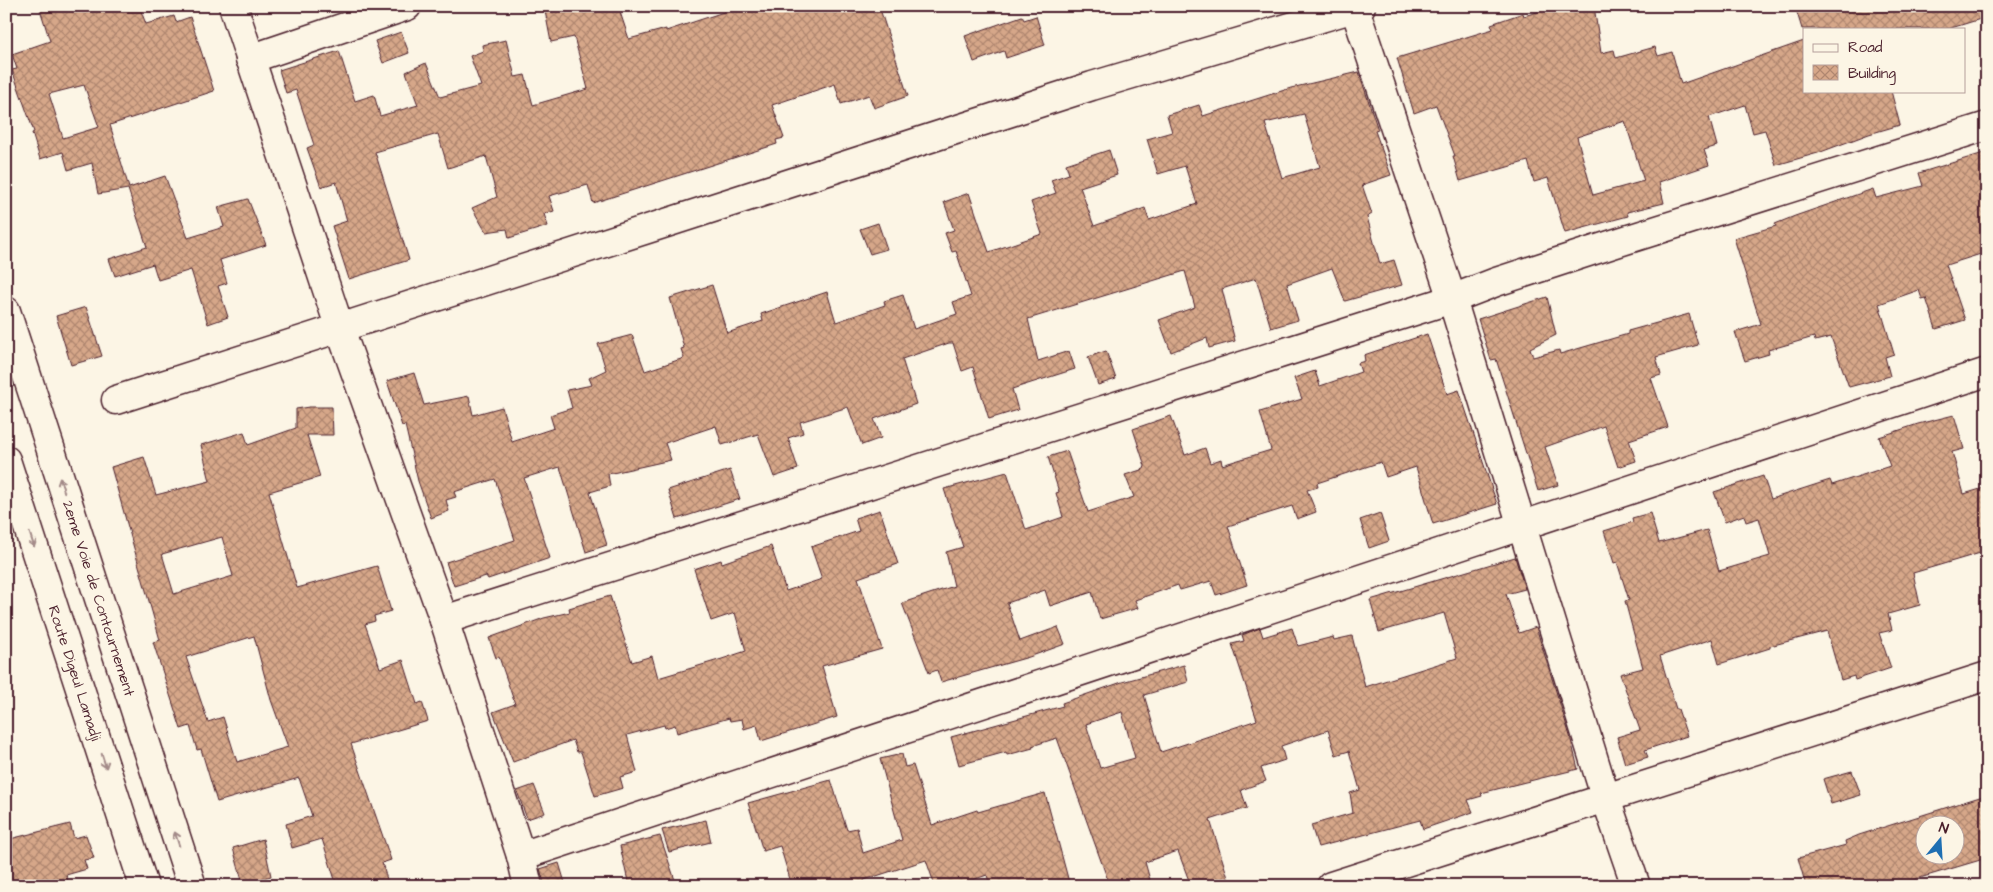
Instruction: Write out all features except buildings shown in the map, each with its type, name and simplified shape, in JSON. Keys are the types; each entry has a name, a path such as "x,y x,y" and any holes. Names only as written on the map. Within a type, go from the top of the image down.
{"street":[{"path":"233,6 340,329 444,620 521,856 528,886"},
{"path":"250,59 407,6"},
{"path":"116,400 1092,86 1357,7 1452,298 1524,525 1606,799 1636,886"},
{"path":"444,620 1452,298 1616,243 1987,126"},
{"name":"2eme Voie de Contournement","path":"6,311 192,886"},
{"path":"521,856 1987,372"},
{"name":"Route Digeul Lamadji","path":"6,460 144,886"},
{"path":"1331,886 1987,676"}]}
